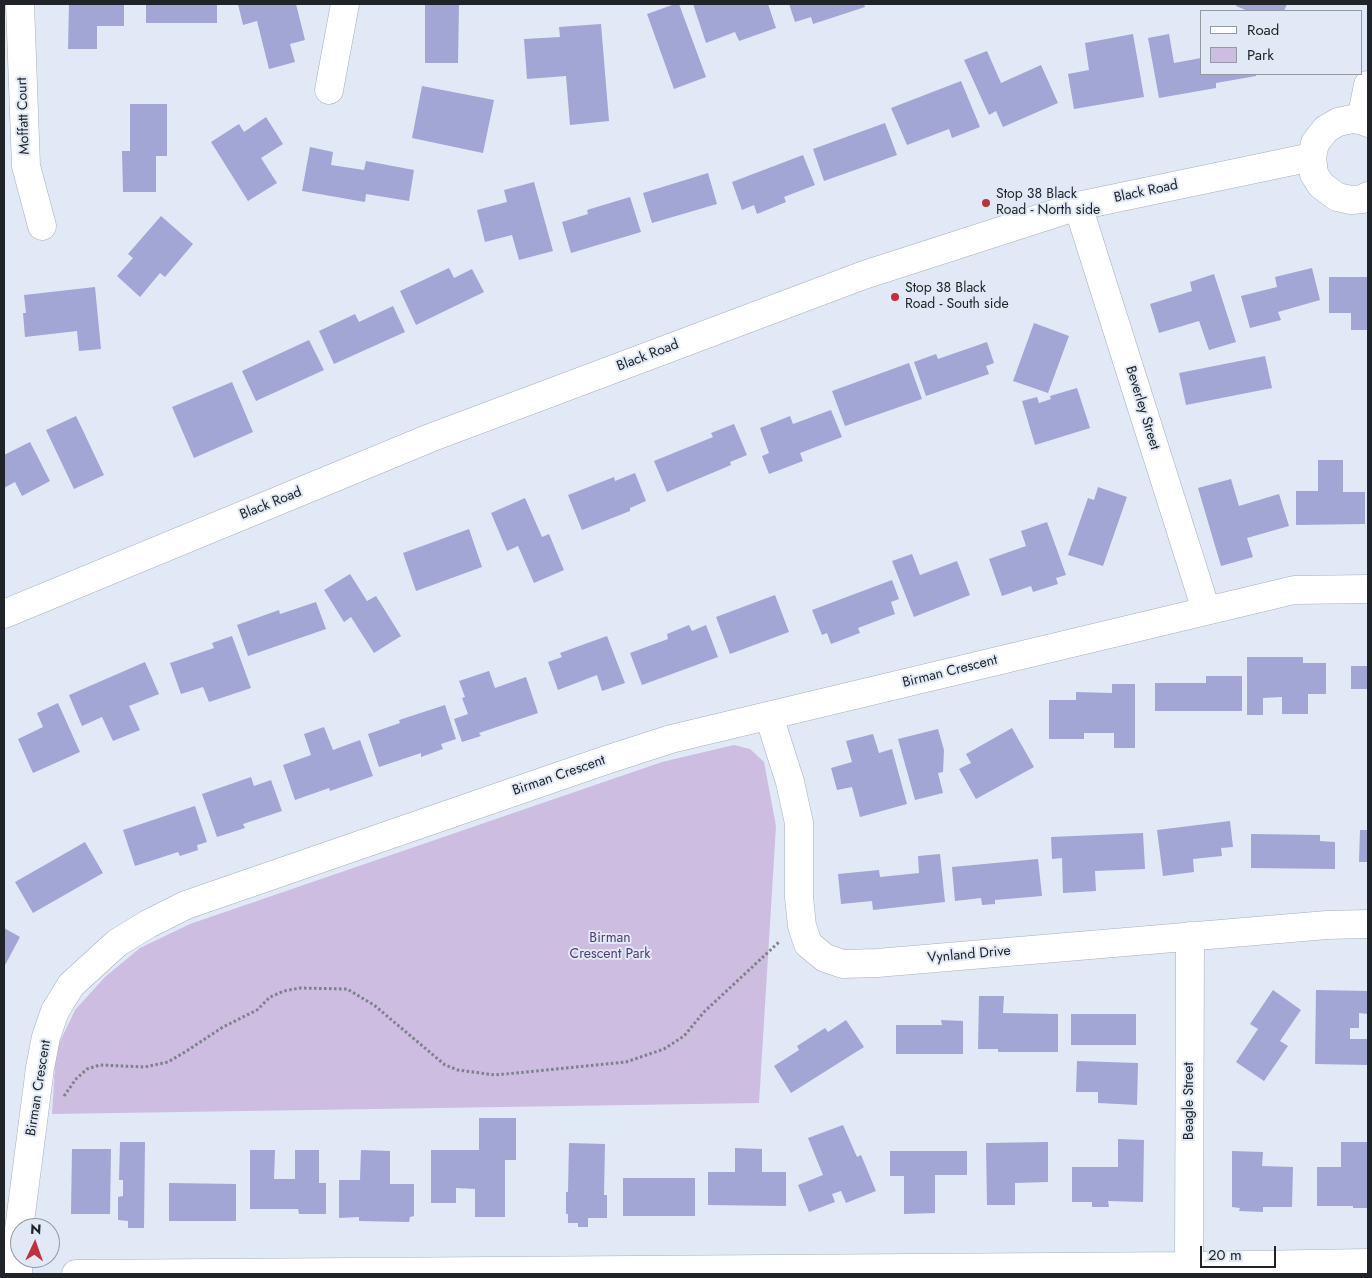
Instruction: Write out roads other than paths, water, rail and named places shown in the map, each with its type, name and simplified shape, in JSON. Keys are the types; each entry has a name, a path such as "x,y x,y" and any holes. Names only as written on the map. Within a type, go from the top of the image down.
{"street":[{"name":"Moffatt Court","path":"20,4 26,166 42,226"},
{"path":"330,90 344,4"},
{"path":"1368,85 1365,121 1352,119 1338,122 1326,129 1315,144 1312,157 1314,174 1322,186 1337,197 1351,200 1363,199 1368,196"},
{"name":"Black Road","path":"4,614 430,438 864,275 1078,206 1312,157"},
{"name":"Beverley Street","path":"1078,206 1206,610"},
{"name":"Birman Crescent","path":"18,1274 18,1237 40,1068 46,1037 55,1011 71,985 117,943 148,924 186,905 671,739 1294,590 1368,589"},
{"name":"Vynland Drive","path":"769,716 790,782 799,823 799,897 802,926 808,944 826,958 843,964 877,963 1327,925 1368,924"},
{"name":"Beagle Street","path":"1189,1266 1190,936"},
{"path":"76,1274 1368,1263"}],"place":[{"name":"Stop 38 Black Road - North side","path":"986,203"},
{"name":"Stop 38 Black Road - South side","path":"895,297"}],"park label":[{"name":"Birman Crescent Park","path":"610,948"}]}
